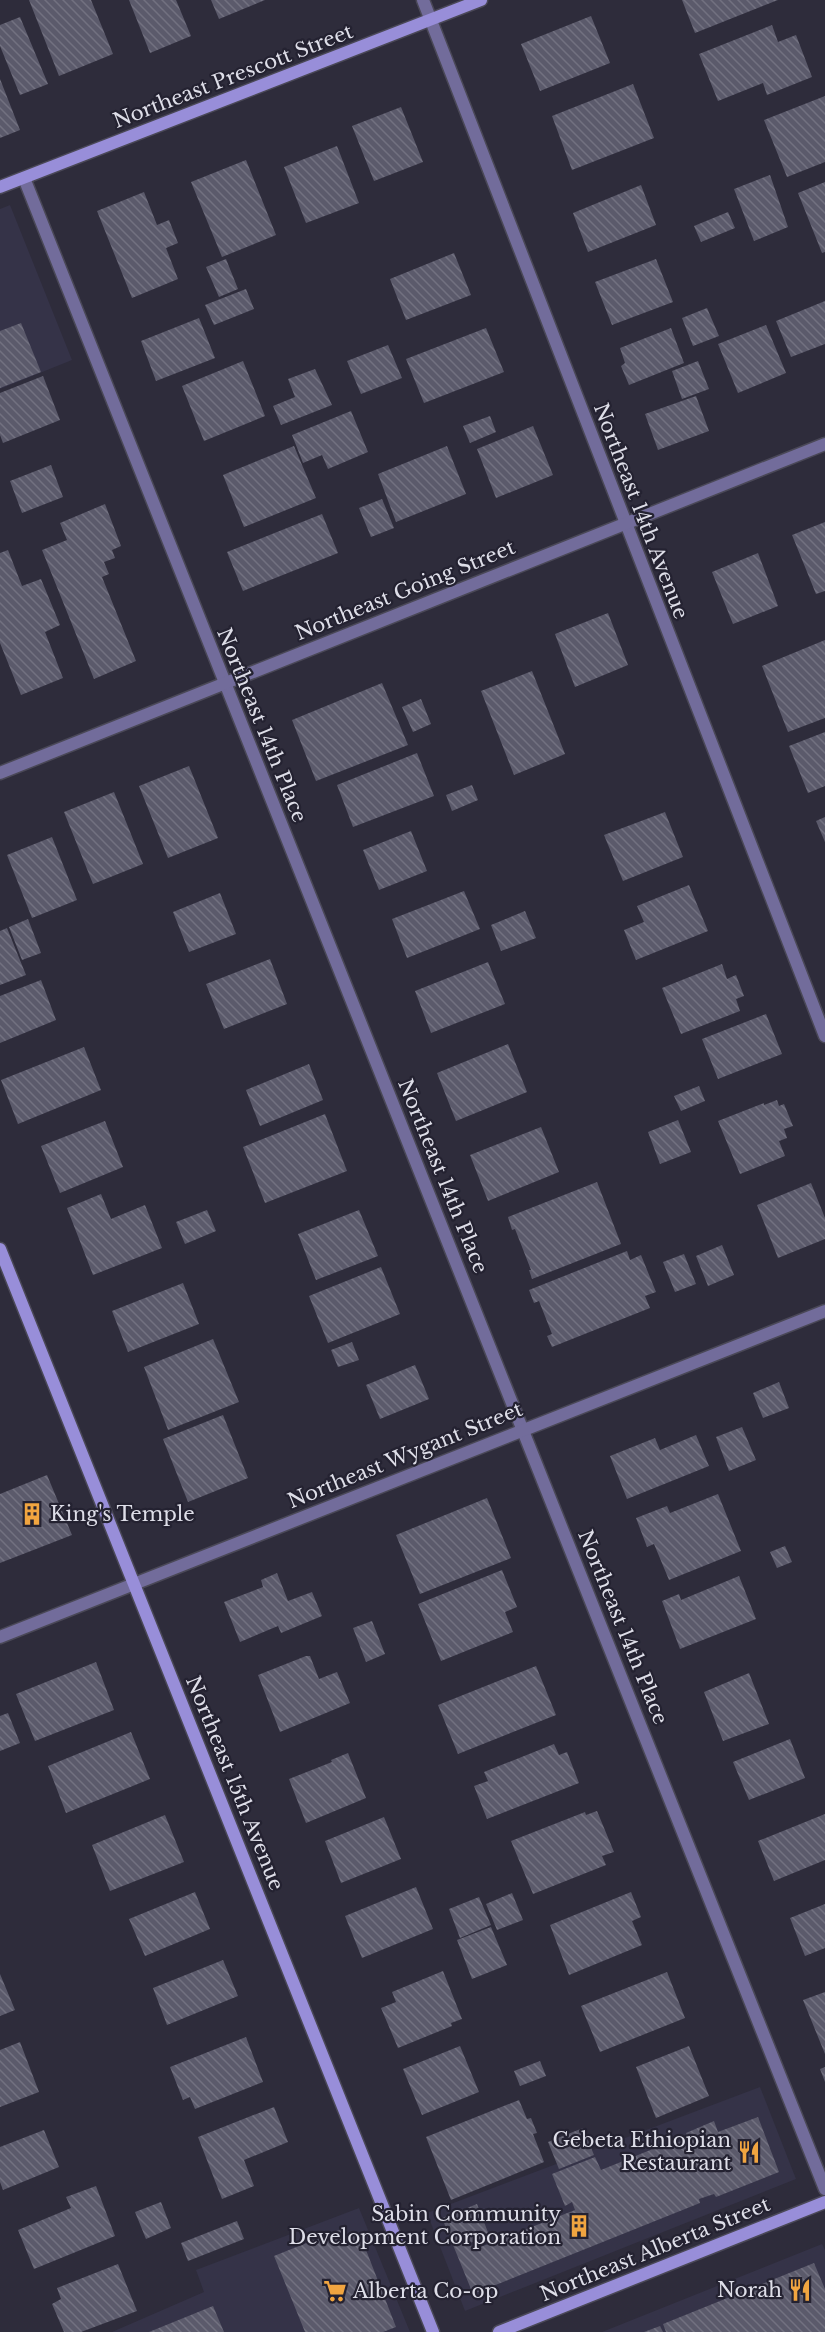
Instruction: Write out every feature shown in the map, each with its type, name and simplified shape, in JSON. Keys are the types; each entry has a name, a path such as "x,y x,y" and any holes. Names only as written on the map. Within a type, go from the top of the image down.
{"street":[{"name":"Northeast 14th Avenue","path":"423,0 825,1034"},
{"name":"Northeast Prescott Street","path":"0,187 481,0"},
{"name":"Northeast 14th Place","path":"24,178 825,2189"},
{"name":"Northeast Going Street","path":"0,773 825,444"},
{"name":"Northeast 15th Avenue","path":"0,1249 433,2332"},
{"name":"Northeast Wygant Street","path":"0,1637 825,1311"},
{"name":"Northeast Alberta Street","path":"499,2332 825,2202"}],"shaded area":[{"path":"10,205 72,360 0,389 0,209"},
{"path":"760,2087 796,2179 465,2311 427,2213"},
{"path":"359,2208 410,2332 112,2332 204,2292 196,2270"},
{"path":"822,2244 825,2250 825,2332 602,2332"}],"building":[{"path":"29,0 91,0 113,54 59,76"},
{"path":"129,0 176,0 191,36 150,53"},
{"path":"211,0 265,0 219,19"},
{"path":"682,0 778,0 695,33"},
{"path":"591,16 610,63 540,91 521,44"},
{"path":"20,17 48,84 20,95 0,46 0,25"},
{"path":"772,25 778,42 796,35 812,77 767,95 763,83 718,101 699,54"},
{"path":"0,79 20,130 0,138"},
{"path":"633,84 654,138 572,170 552,116"},
{"path":"825,96 825,162 787,177 764,120"},
{"path":"401,107 423,162 374,181 352,126"},
{"path":"337,146 359,203 306,223 284,167"},
{"path":"246,160 276,235 222,257 191,182"},
{"path":"770,175 788,227 754,241 734,189"},
{"path":"825,182 825,252 822,253 798,193"},
{"path":"641,185 656,225 588,252 573,213"},
{"path":"144,192 157,225 169,220 178,243 166,248 178,279 132,298 97,211"},
{"path":"728,212 735,228 701,242 694,226"},
{"path":"454,253 471,295 406,320 390,279"},
{"path":"226,259 238,289 219,297 206,267"},
{"path":"656,259 673,302 612,325 595,282"},
{"path":"246,289 254,309 214,325 205,305"},
{"path":"825,301 825,344 791,357 776,321"},
{"path":"707,308 719,336 693,346 682,318"},
{"path":"199,318 215,358 156,381 141,341"},
{"path":"21,323 41,372 0,388 0,331"},
{"path":"766,325 786,373 738,393 718,344"},
{"path":"486,328 504,372 424,403 406,359"},
{"path":"671,328 684,363 629,385 621,366 625,363 620,348"},
{"path":"388,345 402,378 361,394 347,361"},
{"path":"243,361 265,416 204,441 182,386"},
{"path":"698,361 709,389 682,399 672,371"},
{"path":"315,369 332,405 281,425 273,406 295,397 288,379"},
{"path":"43,376 60,420 3,443 0,435 0,393"},
{"path":"696,396 709,431 658,450 645,414"},
{"path":"351,411 368,452 328,469 322,455 303,463 292,435"},
{"path":"490,416 496,432 470,443 463,426"},
{"path":"533,426 553,475 496,498 477,449"},
{"path":"294,446 316,498 244,527 223,475"},
{"path":"447,446 466,494 396,522 378,474"},
{"path":"51,465 63,497 22,513 10,481"},
{"path":"382,499 394,528 371,537 359,508"},
{"path":"105,504 121,546 112,550 115,558 104,562 109,574 102,577 136,661 94,679 42,550 67,540 60,523"},
{"path":"322,514 338,553 243,591 227,552"},
{"path":"825,522 825,591 816,594 792,535"},
{"path":"8,550 22,586 41,579 60,625 45,632 63,678 21,695 0,643 0,553"},
{"path":"758,553 778,606 733,624 712,572"},
{"path":"608,613 628,665 575,687 555,634"},
{"path":"825,640 825,718 788,732 762,666"},
{"path":"532,671 565,754 514,775 481,691"},
{"path":"382,683 408,745 316,781 292,720"},
{"path":"421,699 431,724 413,732 402,707"},
{"path":"825,732 825,786 808,793 789,746"},
{"path":"417,753 434,796 353,827 337,785"},
{"path":"189,766 218,838 168,858 139,786"},
{"path":"472,785 478,800 452,811 446,795"},
{"path":"114,792 143,864 93,884 64,812"},
{"path":"665,812 683,857 623,881 604,835"},
{"path":"825,817 825,842 816,821"},
{"path":"411,831 427,871 379,890 363,850"},
{"path":"52,837 77,900 32,918 7,855"},
{"path":"689,885 708,931 636,960 624,930 644,922 637,906"},
{"path":"464,891 480,929 407,958 392,919"},
{"path":"220,893 236,934 189,952 173,912"},
{"path":"525,911 536,938 501,951 491,925"},
{"path":"28,919 41,953 22,960 9,927"},
{"path":"7,928 26,975 0,985 0,931"},
{"path":"270,959 287,1004 224,1029 206,984"},
{"path":"488,962 505,1004 431,1033 415,991"},
{"path":"722,964 727,979 736,975 744,996 736,999 740,1011 681,1034 662,988"},
{"path":"41,980 56,1020 0,1043 0,996"},
{"path":"766,1014 782,1054 718,1079 702,1039"},
{"path":"508,1044 527,1092 456,1121 437,1073"},
{"path":"84,1047 101,1090 18,1124 1,1080"},
{"path":"309,1064 323,1100 260,1126 246,1090"},
{"path":"699,1086 705,1101 681,1111 674,1096"},
{"path":"777,1100 779,1106 784,1104 793,1126 784,1129 787,1138 779,1141 785,1156 740,1174 718,1121"},
{"path":"325,1114 347,1171 265,1203 243,1147"},
{"path":"678,1120 691,1152 660,1164 648,1132"},
{"path":"105,1121 123,1167 60,1193 41,1146"},
{"path":"541,1127 559,1172 488,1201 470,1155"},
{"path":"597,1182 621,1244 532,1279 529,1270 531,1270 508,1217"},
{"path":"811,1183 825,1218 825,1239 778,1258 757,1205"},
{"path":"101,1194 111,1219 145,1205 162,1248 93,1275 67,1208"},
{"path":"207,1210 216,1231 185,1244 176,1222"},
{"path":"359,1210 378,1256 316,1280 298,1234"},
{"path":"722,1245 734,1275 708,1286 696,1256"},
{"path":"627,1251 630,1260 641,1255 656,1292 645,1296 650,1308 552,1347 547,1336 552,1334 539,1301 534,1303 529,1290"},
{"path":"684,1254 696,1284 675,1292 663,1262"},
{"path":"381,1267 400,1314 328,1343 309,1296"},
{"path":"183,1283 199,1324 128,1352 112,1311"},
{"path":"213,1339 239,1402 168,1430 144,1367"},
{"path":"352,1342 359,1360 338,1367 331,1350"},
{"path":"415,1365 429,1399 380,1419 366,1385"},
{"path":"779,1382 789,1408 763,1418 753,1393"},
{"path":"223,1415 248,1478 188,1502 163,1439"},
{"path":"742,1427 756,1460 729,1471 716,1437"},
{"path":"696,1435 709,1466 627,1499 610,1456 655,1438 660,1450"},
{"name":"King's Temple","path":"47,1475 72,1535 0,1563 0,1494"},
{"path":"718,1494 741,1551 669,1580 654,1544 647,1547 636,1518 667,1506 670,1513"},
{"path":"487,1498 511,1558 420,1594 396,1535"},
{"path":"785,1546 792,1562 777,1568 770,1552"},
{"path":"502,1570 517,1607 505,1612 513,1632 441,1661 418,1604"},
{"path":"277,1573 288,1601 312,1592 322,1616 281,1633 278,1626 240,1642 224,1602 263,1587 261,1580"},
{"path":"739,1576 756,1619 680,1649 662,1601 679,1594 681,1600"},
{"path":"372,1621 385,1654 366,1662 353,1628"},
{"path":"310,1656 319,1679 337,1672 350,1703 280,1732 258,1675"},
{"path":"96,1662 114,1710 35,1741 16,1694"},
{"path":"536,1666 556,1715 458,1754 438,1705"},
{"path":"749,1673 769,1724 723,1741 704,1692"},
{"path":"8,1713 20,1743 0,1751 0,1716"},
{"path":"131,1732 150,1779 66,1813 48,1766"},
{"path":"790,1739 805,1778 749,1800 733,1762"},
{"path":"554,1744 559,1755 567,1752 579,1783 487,1819 474,1786 488,1781 484,1772"},
{"path":"348,1753 366,1798 306,1823 289,1779"},
{"path":"597,1811 614,1852 602,1856 606,1865 533,1894 511,1841 585,1812 586,1815"},
{"path":"825,1814 825,1860 774,1881 758,1841"},
{"path":"165,1815 184,1862 110,1891 92,1845"},
{"path":"384,1817 401,1859 341,1883 325,1841"},
{"path":"416,1887 433,1929 362,1958 345,1916"},
{"path":"195,1892 210,1929 145,1956 129,1919"},
{"path":"631,1892 641,1917 632,1921 642,1945 569,1975 550,1925"},
{"path":"512,1893 523,1920 497,1930 486,1904"},
{"path":"479,1897 491,1925 460,1938 449,1909"},
{"path":"825,1904 825,1948 805,1956 790,1918"},
{"path":"491,1927 507,1965 472,1979 457,1940"},
{"path":"223,1960 238,1996 167,2025 153,1988"},
{"path":"443,1971 462,2019 451,2023 452,2026 398,2048 381,2008 396,2002 392,1992"},
{"path":"667,1972 685,2018 600,2052 581,2006"},
{"path":"0,1974 15,2010 0,2016"},
{"path":"825,1992 825,2054 803,2000"},
{"path":"246,2037 263,2082 195,2109 190,2097 183,2100 170,2067"},
{"path":"20,2042 39,2092 0,2107 0,2050"},
{"path":"460,2046 479,2092 422,2115 403,2069"},
{"path":"689,2046 709,2096 656,2118 636,2067"},
{"path":"540,2061 546,2076 520,2086 514,2071"},
{"path":"825,2067 825,2082 820,2069"},
{"path":"519,2100 527,2119 531,2118 537,2133 533,2134 544,2162 451,2200 426,2137"},
{"path":"274,2107 288,2142 244,2160 254,2186 222,2199 198,2137"},
{"path":"758,2117 779,2172 716,2197 714,2194 699,2199 700,2203 473,2294 442,2218 477,2204 489,2235 470,2243 473,2250 575,2210 572,2202 565,2206 552,2174 595,2157 601,2170 675,2140 676,2143 688,2138 686,2133 714,2121 718,2132"},
{"path":"583,2128 594,2155 559,2169 548,2142"},
{"path":"44,2130 59,2167 3,2190 0,2182 0,2147"},
{"path":"96,2186 115,2236 34,2269 18,2230 71,2208 66,2197"},
{"path":"161,2202 171,2228 146,2239 135,2212"},
{"path":"237,2221 244,2239 188,2261 181,2243"},
{"name":"Alberta Co-op","path":"344,2228 348,2237 359,2232 396,2327 383,2332 305,2332 274,2256"},
{"path":"814,2263 825,2289 825,2332 666,2332 663,2324"},
{"path":"118,2264 137,2311 81,2332 64,2332 52,2304 61,2299 57,2288"},
{"path":"213,2306 224,2332 149,2332"},
{"path":"660,2326 663,2332 644,2332"}],"place":[{"name":"King's Temple","path":"32,1514"},
{"name":"Gebeta Ethiopian Restaurant","path":"749,2152"},
{"name":"Sabin Community Development Corporation","path":"579,2226"},
{"name":"Norah","path":"800,2290"},
{"name":"Alberta Co-op","path":"335,2291"}]}
